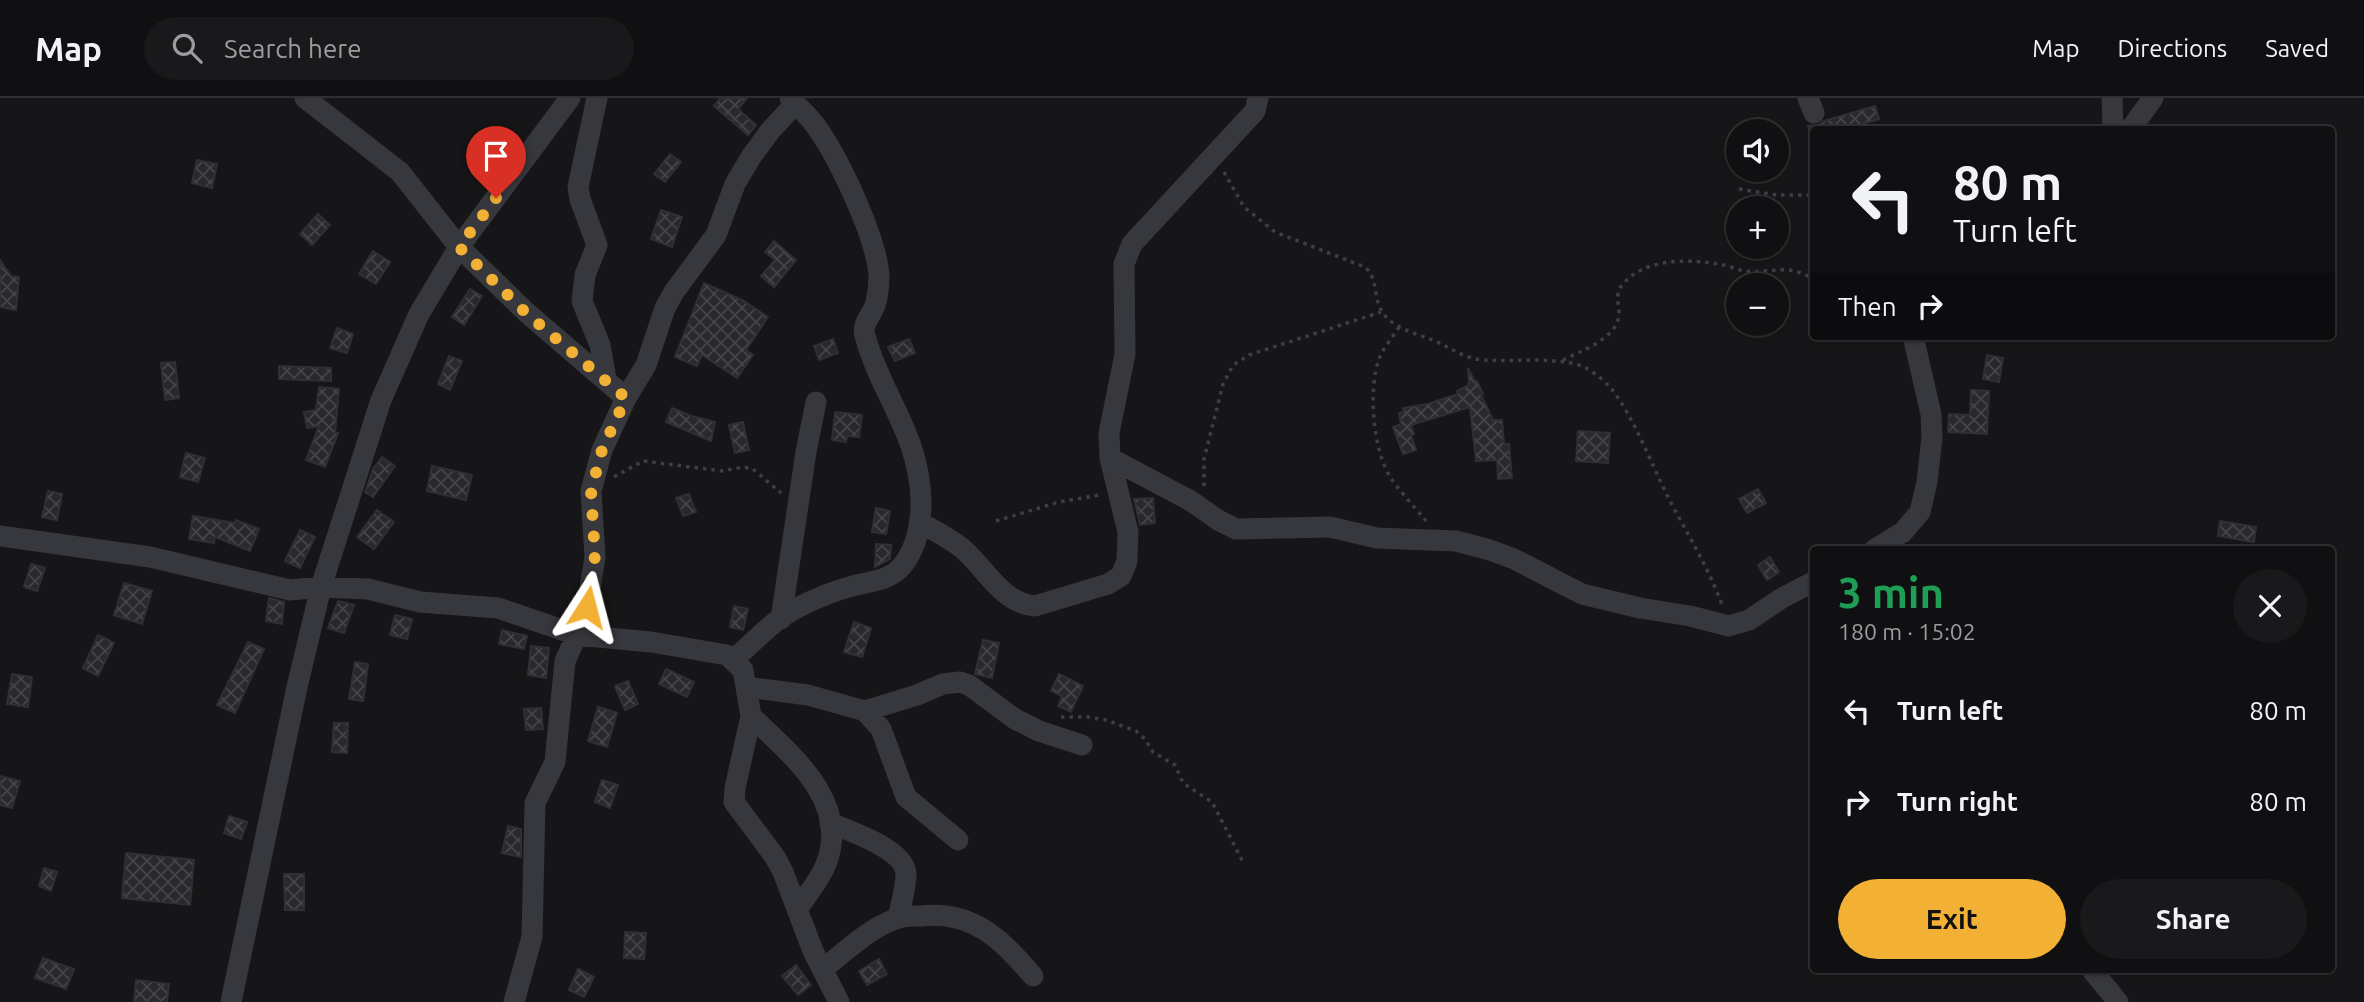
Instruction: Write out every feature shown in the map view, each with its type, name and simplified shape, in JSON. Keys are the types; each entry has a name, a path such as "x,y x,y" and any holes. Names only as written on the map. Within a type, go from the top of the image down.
{"street":[{"path":"231,1002 291,713 321,587 381,400 419,314 459,247 570,98"},
{"path":"597,98 578,187 597,246 585,275 582,292 587,317 600,345 606,379"},
{"path":"921,523 963,550 1002,592 1035,606 1108,584 1121,576 1127,561 1128,541 1120,492 1110,458 1108,433 1125,354 1125,259 1132,244 1255,111 1258,98"},
{"path":"2112,98 2113,126"},
{"path":"2133,126 2153,98"},
{"path":"514,1002 532,937 536,803 555,762 565,661 578,635 587,607 595,556 591,491 602,450 626,398 646,365 674,292 716,235 735,184 792,101 808,116 824,139 869,234 879,279 876,304 866,322 864,332 870,354 901,416 912,446 920,477 921,523 911,554 894,573 886,578 850,586 793,610 733,660"},
{"path":"317,102 400,172 459,247 526,313 626,398"},
{"path":"1880,546 1903,532 1920,512 1927,482 1932,437 1931,414 1914,340"},
{"path":"781,619 816,401"},
{"path":"1110,458 1230,527 1240,530 1330,527 1377,538 1441,539 1490,550 1514,559 1562,586 1595,598 1729,626 1749,621 1782,598 1810,584"},
{"path":"0,536 150,557 290,590 321,587 368,589 420,602 498,608 578,635 651,642 727,655 743,670 751,716 734,802 783,872 839,1002"},
{"path":"865,711 943,684 960,682 969,685 1015,719 1039,731 1083,745"},
{"path":"747,687 808,695 865,711 881,729 906,797 958,840"},
{"path":"751,716 790,753 818,787 825,800 831,838 827,863 797,909"},
{"path":"830,823 893,853 902,862 906,875 898,918"},
{"path":"823,969 873,930 898,918 940,914 965,920 984,929 1005,944 1034,976"},
{"path":"2094,973 2118,1002"}],"path":[{"path":"1214,155 1244,206 1275,232 1365,267 1370,272 1381,312 1400,327 1473,359 1562,361 1584,367 1609,387 1648,453 1667,495 1712,577 1729,626"},
{"path":"1739,189 1776,195 1810,195"},
{"path":"1562,361 1607,335 1616,325 1619,314 1616,300 1618,291 1625,282 1652,264 1700,261 1743,271 1791,270 1810,277"},
{"path":"1208,512 1203,477 1204,459 1221,390 1233,365 1249,355 1381,312"},
{"path":"1400,327 1379,358 1374,418 1379,453 1390,476 1441,539"},
{"path":"591,491 643,461 722,471 744,467 753,469 768,480 798,510"},
{"path":"996,522 1059,502 1120,492"},
{"path":"1061,717 1097,718 1136,731 1153,752 1175,765 1183,783 1212,802 1244,864"}],"building":[{"path":"720,98 747,98 738,109 756,125 748,135 714,106"},
{"path":"1875,106 1879,119 1856,126 1810,126 1809,130 1808,126"},
{"path":"670,154 681,162 665,182 654,174"},
{"path":"197,160 217,164 212,188 192,183"},
{"path":"661,210 682,217 672,247 651,239"},
{"path":"318,214 330,225 312,245 300,234"},
{"path":"774,241 796,260 774,287 761,276 775,260 765,252"},
{"path":"373,251 390,262 376,284 359,274"},
{"path":"0,260 11,276 19,277 16,310 0,307"},
{"path":"704,283 744,301 768,317 746,350 753,355 737,378 702,355 697,366 675,357"},
{"path":"470,289 482,296 464,325 452,317"},
{"path":"337,328 353,334 347,353 330,348"},
{"path":"833,339 838,353 819,360 814,346"},
{"path":"909,339 915,353 895,361 888,347"},
{"path":"1987,355 2003,358 1999,382 1983,379"},
{"path":"449,356 462,361 450,390 438,384"},
{"path":"175,362 179,398 165,400 161,363"},
{"path":"279,366 331,368 331,381 279,379"},
{"path":"1468,368 1475,382 1477,381 1493,420 1502,420 1504,444 1509,444 1512,478 1498,479 1497,460 1476,461 1470,407 1411,425 1416,450 1403,454 1393,427 1401,424 1399,413 1404,412 1403,408 1428,404 1458,394 1457,391 1469,385"},
{"path":"319,387 339,389 335,433 338,433 325,467 306,460 319,426 307,428 304,412 316,410"},
{"path":"1971,390 1989,391 1987,434 1948,432 1949,414 1970,415"},
{"path":"672,408 715,422 711,441 666,422"},
{"path":"835,412 862,415 859,437 847,436 846,442 832,440"},
{"path":"743,422 749,450 735,453 729,425"},
{"path":"1578,431 1610,433 1608,463 1576,461"},
{"path":"186,453 205,458 198,482 180,477"},
{"path":"382,457 395,466 373,497 365,492 373,469"},
{"path":"432,466 472,475 466,500 427,491"},
{"path":"1758,489 1766,503 1747,513 1739,499"},
{"path":"48,491 62,494 57,520 42,517"},
{"path":"689,494 696,512 683,516 676,498"},
{"path":"1153,498 1155,523 1140,525 1134,499"},
{"path":"876,508 890,511 886,534 872,532"},
{"path":"377,510 394,522 374,549 357,537"},
{"path":"193,516 235,523 236,520 259,529 250,551 215,537 214,543 189,539"},
{"path":"2220,521 2256,527 2254,542 2218,536"},
{"path":"300,530 315,537 300,568 285,561"},
{"path":"876,544 891,545 890,559 875,567"},
{"path":"1770,557 1779,572 1767,580 1758,565"},
{"path":"31,564 45,568 37,591 24,587"},
{"path":"124,583 152,591 142,624 114,615"},
{"path":"269,598 284,602 282,624 266,621"},
{"path":"338,601 354,605 344,633 328,628"},
{"path":"734,606 748,609 743,630 730,627"},
{"path":"395,615 412,619 407,639 390,635"},
{"path":"854,622 871,628 862,657 844,652"},
{"path":"502,630 527,636 524,649 499,644"},
{"path":"98,635 114,643 98,676 83,668"},
{"path":"983,640 999,643 992,678 975,674"},
{"path":"248,642 264,649 235,713 217,705"},
{"path":"531,646 549,648 546,678 528,675"},
{"path":"355,662 368,664 363,701 349,699"},
{"path":"666,669 694,682 687,697 659,684"},
{"path":"12,674 32,677 28,707 7,704"},
{"path":"1059,674 1083,686 1071,712 1058,706 1062,696 1051,691"},
{"path":"628,681 638,704 625,710 615,686"},
{"path":"598,707 617,713 607,747 588,741"},
{"path":"541,708 543,729 526,730 524,709"},
{"path":"334,723 348,723 347,753 332,752"},
{"path":"0,776 20,781 12,808 0,805"},
{"path":"602,780 618,785 610,808 595,802"},
{"path":"229,816 247,822 241,839 224,833"},
{"path":"508,826 521,829 521,857 502,853"},
{"path":"126,853 194,860 190,905 122,898"},
{"path":"44,868 57,872 51,891 39,886"},
{"path":"284,874 304,874 304,910 285,910"},
{"path":"625,932 646,933 644,959 624,958"},
{"path":"43,958 74,969 66,989 35,978"},
{"path":"879,959 887,974 867,985 859,971"},
{"path":"796,965 811,985 798,995 782,976"},
{"path":"578,969 594,977 584,997 569,990"},
{"path":"136,980 169,984 167,1002 134,1002"}],"route":[{"path":"496,198 459,247 526,313 626,398 602,450 591,491 595,556 587,607"}]}
